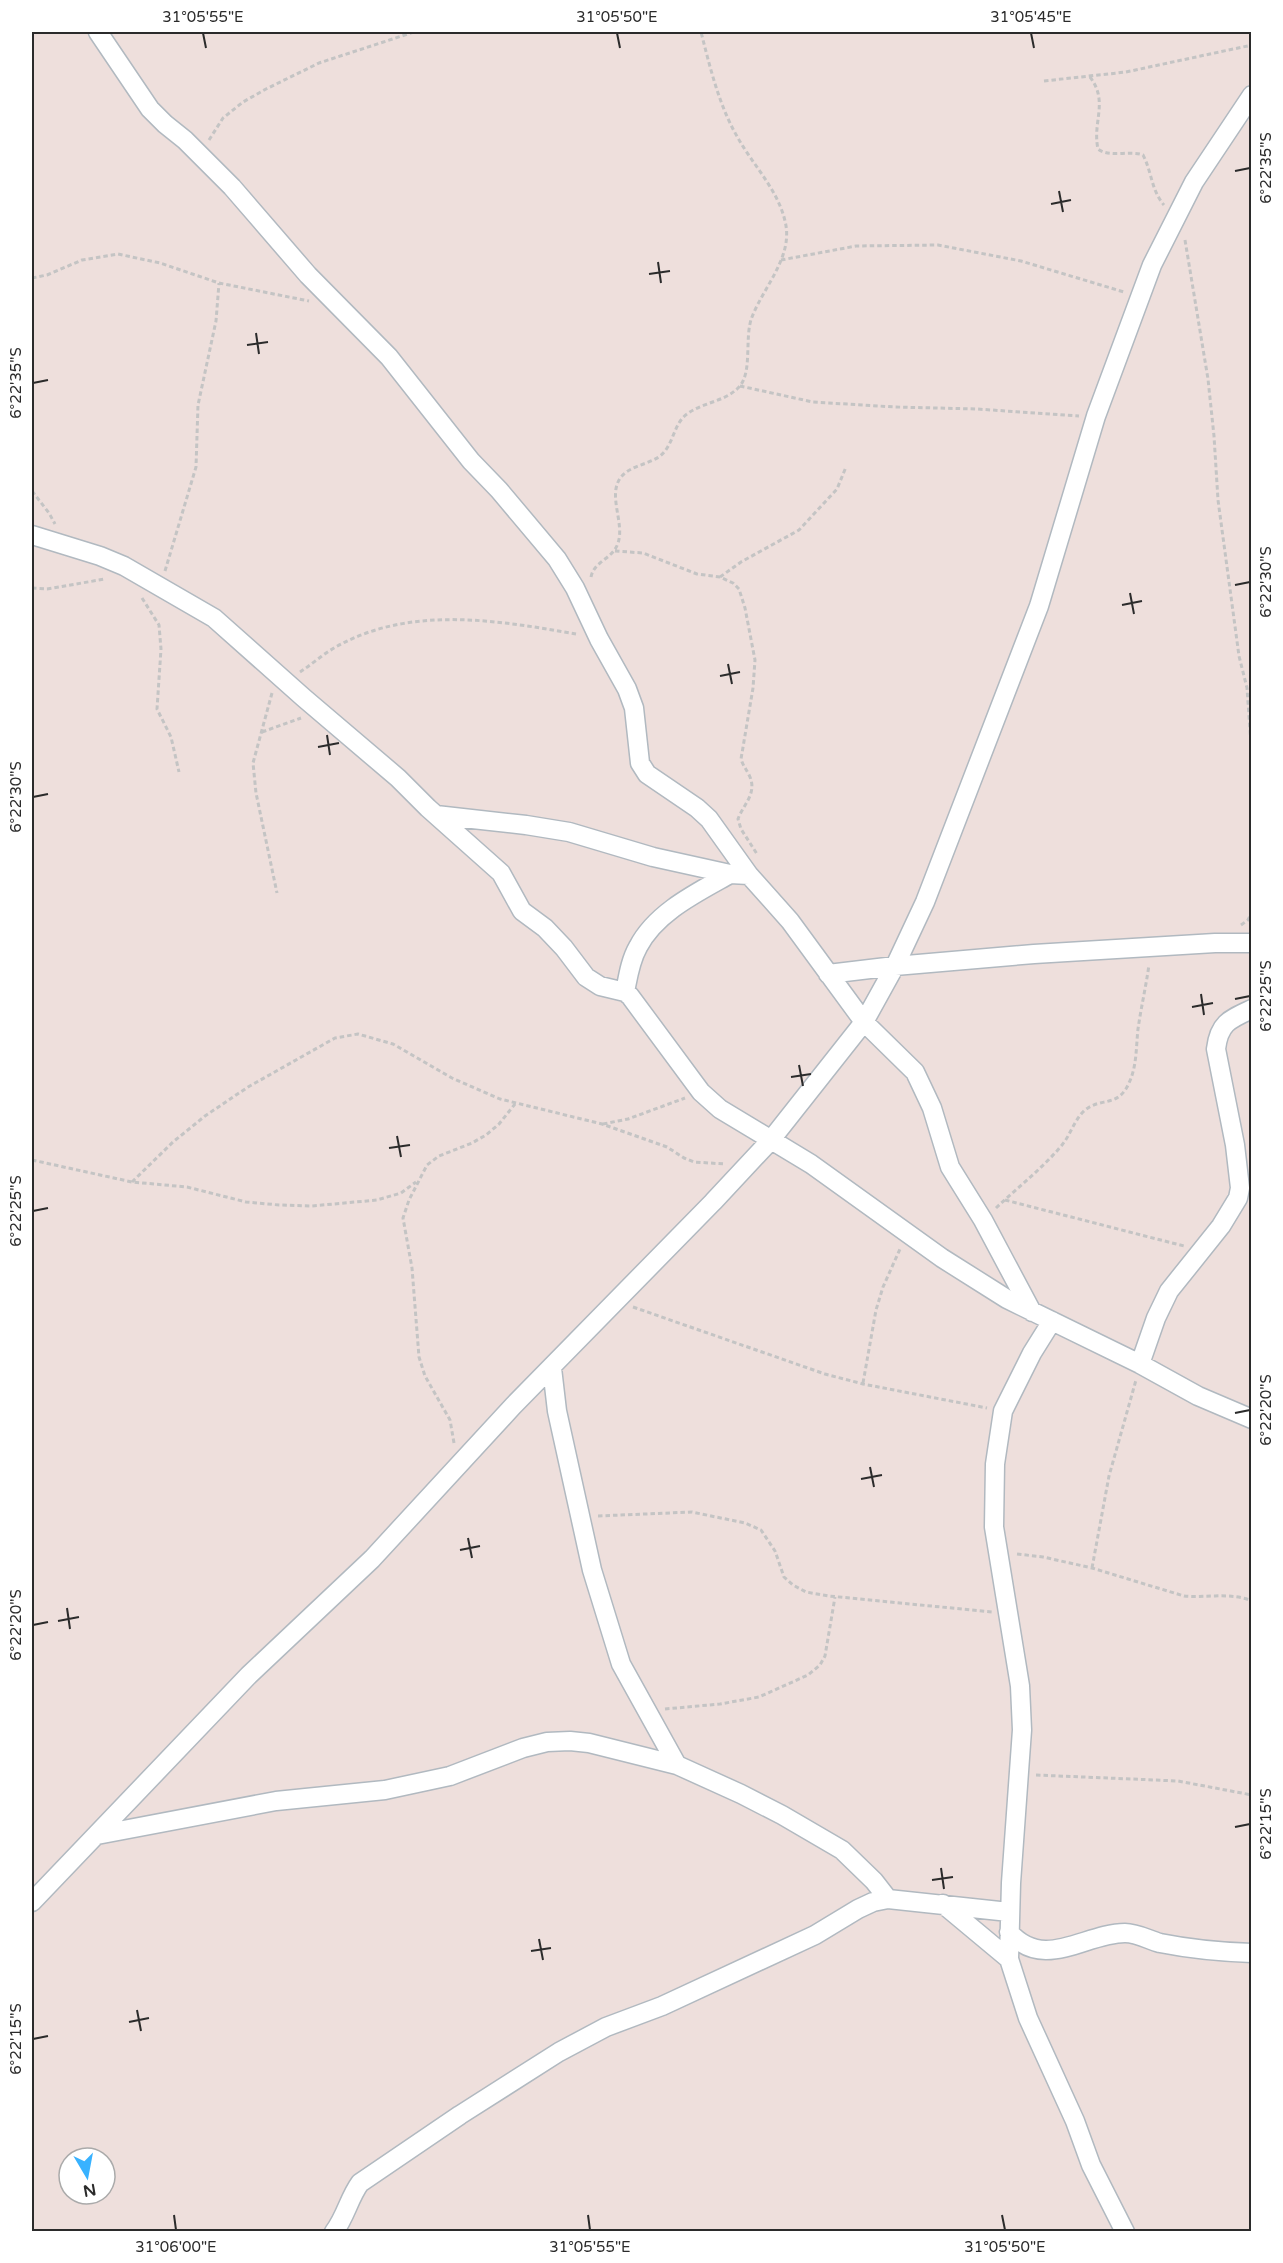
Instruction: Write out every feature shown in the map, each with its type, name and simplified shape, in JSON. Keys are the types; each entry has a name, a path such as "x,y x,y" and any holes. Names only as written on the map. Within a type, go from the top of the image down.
{"street":[{"path":"98,32 150,109 200,154 232,187 332,300 389,357 471,461 499,490 557,559 575,588 599,639 627,689 634,708 640,763 647,774 697,808 755,867 790,921 864,1022 915,1072 929,1100 950,1167 983,1220 1032,1312"},
{"path":"32,1902 241,1683 372,1559 771,1141 864,1022 895,966 925,902 1039,606 1096,416 1152,265 1194,182 1251,95"},
{"path":"32,535 124,566 214,618 398,778 501,873 522,911 545,928 586,977 600,986 625,992 701,1092 720,1109 811,1164 907,1233 988,1287 1032,1312 1140,1364 1198,1396 1251,1419"},
{"path":"436,815 569,832 653,858 730,874"},
{"path":"625,992 630,967 639,945 655,926 681,903 730,874 755,867"},
{"path":"828,974 895,966 1153,947 1215,943 1251,944"},
{"path":"1140,1364 1156,1318 1169,1291 1234,1207 1240,1188 1235,1144 1216,1049 1217,1036 1223,1026 1251,1009"},
{"path":"1052,1321 1027,1363 1003,1411 998,1437 993,1506 998,1554 1020,1686 1022,1730 1009,1912 1009,1959 1028,2018 1075,2121 1091,2165 1125,2232"},
{"path":"552,1368 557,1411 592,1570 621,1664 677,1765"},
{"path":"97,1835 276,1801 385,1790 450,1776 523,1748 547,1742 588,1743 677,1765 772,1810 842,1850 868,1874 888,1899"},
{"path":"334,2232 342,2222 353,2192 360,2183 559,2052 606,2027 662,2006 815,1935 873,1902 888,1899 1009,1912"},
{"path":"944,1904 1009,1959"},
{"path":"1009,1932 1015,1939 1045,1951 1058,1950 1114,1934 1128,1933 1176,1946 1251,1953"}],"path":[{"path":"200,154 223,118 243,102 319,63 414,32"},
{"path":"590,585 594,567 615,551 621,528 616,486 621,477 630,469 661,455 687,413 718,401 740,386 747,365 747,331 752,316 781,260 787,236 785,220 772,189 730,124 701,32"},
{"path":"1044,81 1090,77 1167,64 1251,45"},
{"path":"1090,77 1098,90 1100,99 1096,132 1098,149 1107,153 1135,152 1143,155 1149,165 1157,197 1178,213 1208,379 1218,500 1239,656 1247,688 1251,758"},
{"path":"781,260 856,246 938,245 1021,261 1140,297"},
{"path":"32,278 47,275 82,260 118,254 160,263 219,283 298,300 332,300"},
{"path":"161,587 196,467 198,405 216,321 219,283"},
{"path":"740,386 813,402 1096,416"},
{"path":"720,577 741,562 799,530 837,489 846,467"},
{"path":"32,491 49,513 66,545"},
{"path":"615,551 643,553 697,574 720,577 733,583 742,597 755,660 753,688 741,759 752,785 749,800 738,819 755,867"},
{"path":"32,588 47,589 105,579"},
{"path":"140,596 159,625 161,649 157,709 171,737 179,772"},
{"path":"277,893 253,763 261,733 282,678 333,648 369,632 394,624 434,619 512,625 599,639"},
{"path":"261,733 320,712"},
{"path":"983,1220 1063,1143 1085,1110 1095,1104 1118,1098 1124,1093 1136,1062 1138,1028 1153,947"},
{"path":"132,1182 205,1116 248,1087 336,1038 348,1035 369,1035 393,1044 452,1078 485,1094 515,1104 602,1124 667,1147 694,1162 747,1166"},
{"path":"602,1124 638,1115 701,1092"},
{"path":"460,1465 450,1420 425,1376 419,1357 412,1268 403,1218 427,1165 439,1156 486,1135 499,1124 515,1104"},
{"path":"32,1161 132,1182 187,1187 246,1202 312,1206 341,1205 390,1197 401,1193 418,1181"},
{"path":"1005,1200 1200,1251"},
{"path":"863,1384 879,1298 907,1233"},
{"path":"617,1301 816,1371 863,1384 1003,1411"},
{"path":"1092,1568 1109,1476 1140,1364"},
{"path":"580,1517 692,1512 744,1523 761,1530 775,1551 784,1577 806,1592 835,1597 1008,1614"},
{"path":"998,1554 1033,1556 1092,1568 1184,1596 1231,1597 1251,1601"},
{"path":"646,1711 720,1704 759,1697 808,1675 820,1665 825,1656 835,1597"},
{"path":"1020,1774 1178,1780 1251,1795"}]}
